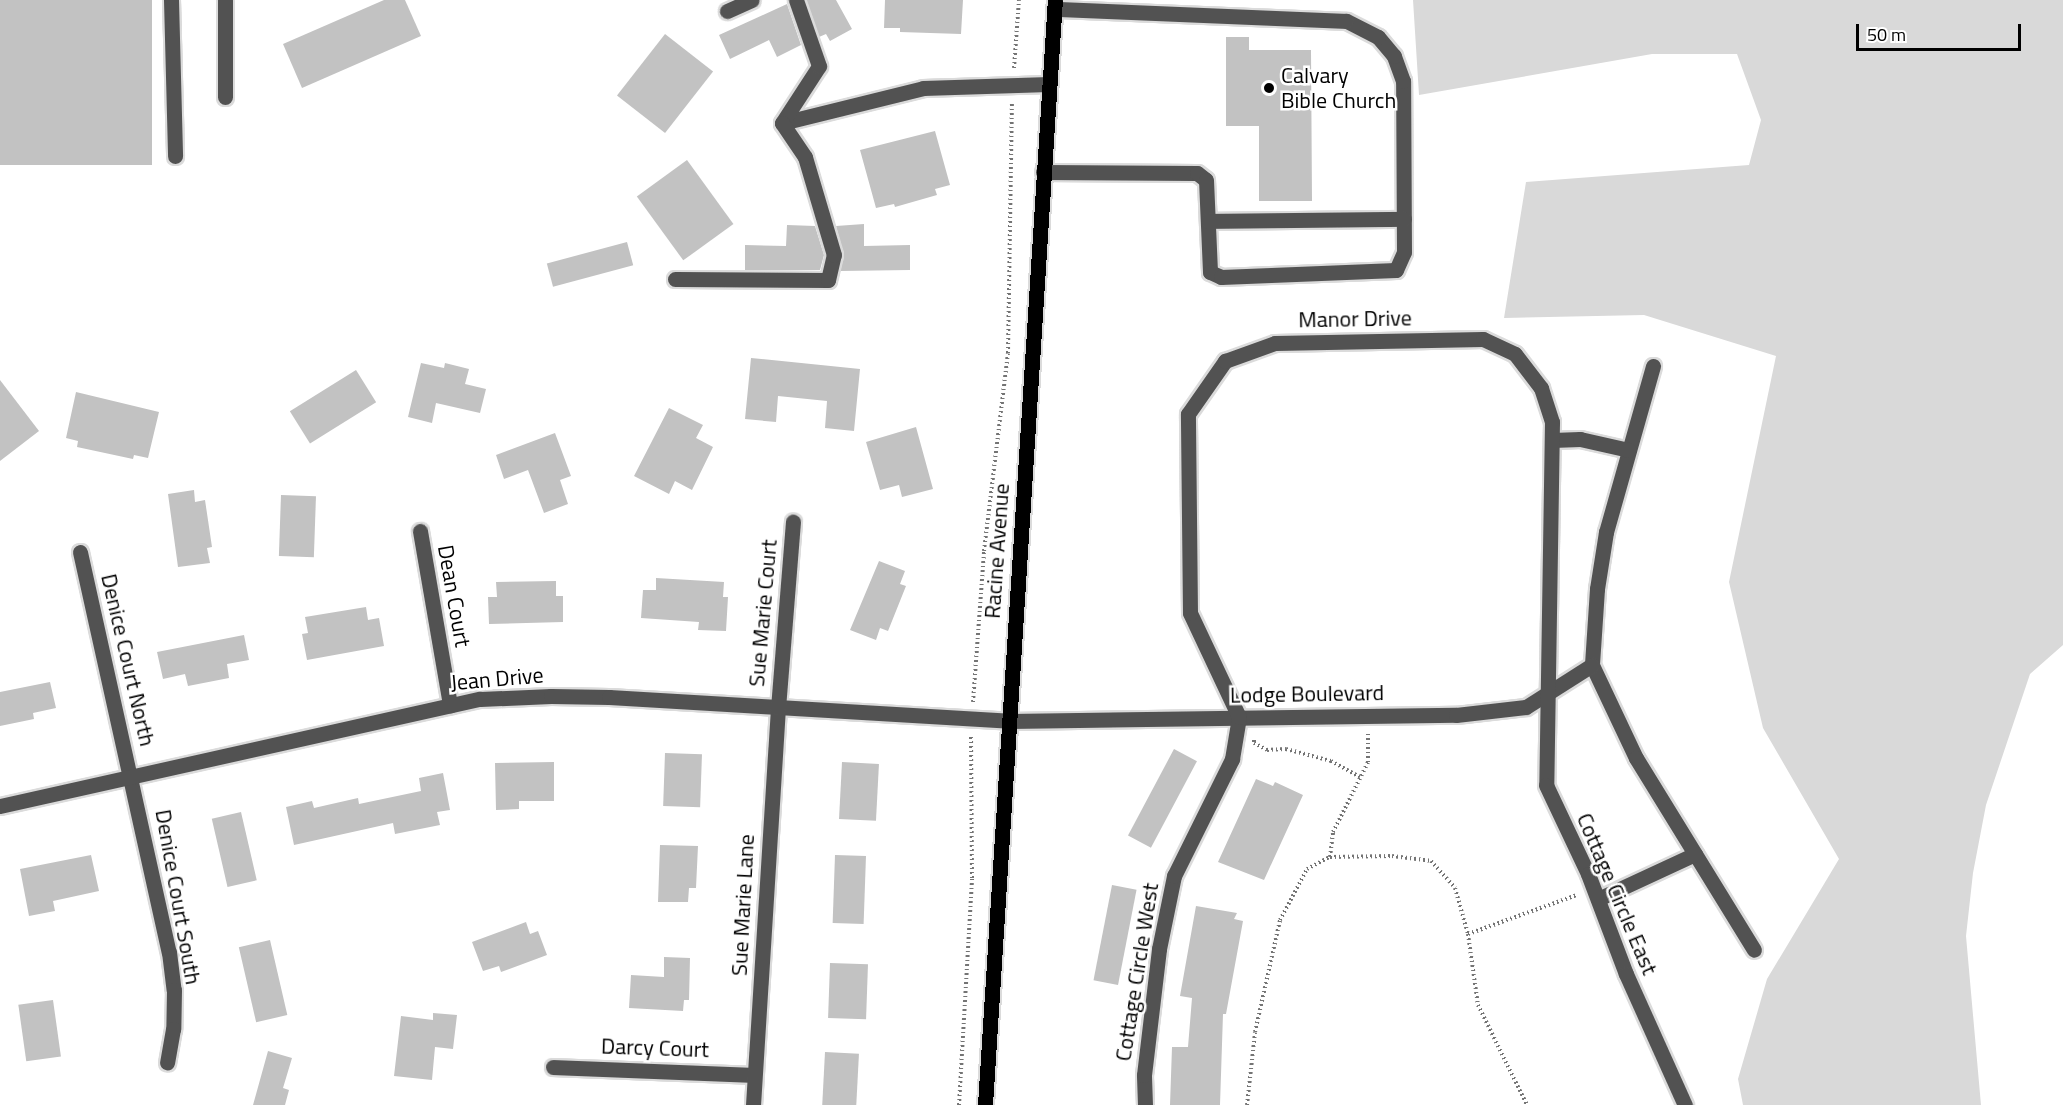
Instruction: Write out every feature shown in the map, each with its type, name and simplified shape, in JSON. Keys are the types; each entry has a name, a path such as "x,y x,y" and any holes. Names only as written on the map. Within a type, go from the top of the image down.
{"main road":[{"name":"Racine Avenue","path":"986,1105 1055,5"}],"street":[{"path":"171,0 175,156"},
{"path":"225,0 225,97"},
{"path":"727,11 752,0"},
{"path":"782,123 819,66 796,0"},
{"path":"1043,172 1197,173 1206,180 1210,272 1221,277 1396,270 1404,252 1403,81 1394,56 1378,37 1346,21 1055,5"},
{"path":"782,123 923,88 1049,84"},
{"path":"675,279 828,280 834,255 831,244 805,157 782,123"},
{"path":"1208,221 1404,219"},
{"name":"Manor Drive","path":"1239,717 1190,613 1188,414 1225,361 1275,343 1483,339 1515,354 1541,388 1552,422 1550,692"},
{"path":"1653,366 1606,532 1597,589 1592,665 1636,758 1754,950"},
{"path":"1552,440 1580,439 1629,450"},
{"name":"Sue Marie Court","path":"777,708 793,522"},
{"name":"Dean Court","path":"420,531 450,705"},
{"name":"Denice Court North","path":"80,552 132,777"},
{"name":"Lodge Boulevard","path":"1009,721 1456,715 1526,707 1592,665"},
{"name":"Cottage Circle East","path":"1550,692 1546,785 1595,894 1626,974 1685,1105"},
{"name":"Jean Drive","path":"0,806 480,699 551,696 1009,721"},
{"name":"Sue Marie Lane","path":"753,1105 777,708"},
{"name":"Cottage Circle West","path":"1145,1105 1144,1075 1159,949 1174,876 1232,759 1239,717"},
{"name":"Denice Court South","path":"132,777 169,952 174,990 173,1029 167,1062"},
{"path":"1595,894 1695,854"},
{"name":"Darcy Court","path":"553,1067 754,1075"}],"path":[{"path":"975,679 984,551 1008,353 1010,141 1019,0"},
{"path":"1330,857 1333,832 1368,762 1368,715"},
{"path":"1256,717 1254,742 1267,750 1286,749 1331,760 1360,777"},
{"path":"959,1105 972,878 971,748"},
{"path":"1246,1105 1255,1032 1280,920 1307,869 1330,857 1392,856 1431,861 1455,888 1468,934 1478,1005 1527,1105"},
{"path":"1468,934 1595,894"}],"shaded area":[{"path":"1413,0 2063,0 2063,645 2030,674 1986,805 1973,873 1966,936 1981,1105 1743,1105 1738,1079 1767,979 1839,859 1763,728 1729,582 1776,356 1644,315 1504,318 1526,182 1749,165 1761,120 1737,54 1652,54 1419,95"}],"building":[{"path":"0,0 152,0 152,165 0,165"},
{"path":"384,0 405,0 421,36 302,88 283,44"},
{"path":"806,0 836,0 852,29 830,41 826,34 819,37"},
{"path":"885,0 963,0 961,34 900,32 900,28 884,28"},
{"path":"787,4 801,45 777,57 769,40 730,59 719,35"},
{"path":"665,34 713,72 665,133 617,95"},
{"name":"Calvary Bible Church","path":"1226,37 1249,37 1249,50 1311,50 1312,201 1259,201 1259,126 1226,126"},
{"path":"935,131 950,185 935,189 937,195 895,207 894,204 876,208 860,150"},
{"path":"687,160 733,224 683,260 637,196"},
{"path":"864,224 864,246 910,245 910,270 840,271 843,253 836,226"},
{"path":"787,225 815,226 824,255 820,270 745,270 745,245 786,246"},
{"path":"627,242 633,265 553,287 547,263"},
{"path":"751,358 860,369 854,431 825,428 827,401 778,396 776,422 745,419"},
{"path":"421,363 444,368 445,363 469,369 465,384 486,389 480,413 436,403 432,423 408,417"},
{"path":"356,370 376,402 310,444 290,411"},
{"path":"0,380 39,431 0,461"},
{"path":"76,392 159,412 148,458 134,455 133,459 77,447 78,441 66,438"},
{"path":"669,408 703,425 696,438 713,447 692,490 675,481 669,494 634,476"},
{"path":"916,427 933,489 902,497 899,485 880,490 866,442"},
{"path":"555,433 571,476 560,480 568,504 544,513 528,470 504,479 496,455"},
{"path":"194,490 195,502 205,500 212,547 207,548 210,563 178,567 168,494"},
{"path":"281,495 316,496 314,557 279,556"},
{"path":"879,561 905,571 900,584 906,586 888,631 880,628 876,640 850,630"},
{"path":"656,578 724,582 723,597 728,597 726,631 698,630 699,622 641,618 643,590 656,590"},
{"path":"556,581 556,596 563,596 563,622 489,624 488,597 497,597 496,582"},
{"path":"366,607 368,620 379,618 384,646 307,660 302,634 308,633 305,617"},
{"path":"244,635 249,660 227,664 229,678 188,686 185,674 163,679 157,652"},
{"path":"50,682 56,708 33,713 34,719 0,726 0,692"},
{"path":"1174,749 1197,761 1151,848 1128,836"},
{"path":"665,753 702,754 700,807 663,806"},
{"path":"554,762 554,801 519,801 519,809 496,810 495,763"},
{"path":"842,762 879,764 876,821 839,819"},
{"path":"443,773 450,810 437,812 440,825 395,834 393,823 294,845 286,807 312,801 314,808 358,798 359,804 421,791 419,778"},
{"path":"1256,779 1273,786 1275,782 1303,795 1264,880 1218,862"},
{"path":"241,812 257,880 228,887 212,819"},
{"path":"660,845 698,846 696,888 689,888 688,902 658,902"},
{"path":"91,855 99,891 53,901 55,911 29,916 20,869"},
{"path":"835,855 866,856 864,924 833,923"},
{"path":"1112,885 1137,890 1118,985 1093,980"},
{"path":"1196,906 1237,913 1234,919 1243,921 1226,1014 1223,1014 1220,1105 1170,1105 1172,1047 1188,1047 1192,998 1180,996"},
{"path":"526,922 530,934 538,931 547,955 501,972 499,966 483,971 472,942"},
{"path":"270,940 287,1015 256,1022 239,947"},
{"path":"664,957 690,958 689,1000 684,1000 683,1011 629,1008 631,975 664,977"},
{"path":"830,963 868,964 866,1019 828,1018"},
{"path":"53,1000 61,1056 26,1061 18,1005"},
{"path":"433,1013 457,1015 453,1049 435,1047 432,1080 394,1076 401,1016 433,1020"},
{"path":"268,1051 292,1058 283,1088 289,1090 285,1105 253,1105"},
{"path":"825,1052 859,1054 856,1105 822,1105"}],"place":[{"name":"Calvary Bible Church","path":"1269,88"}]}
